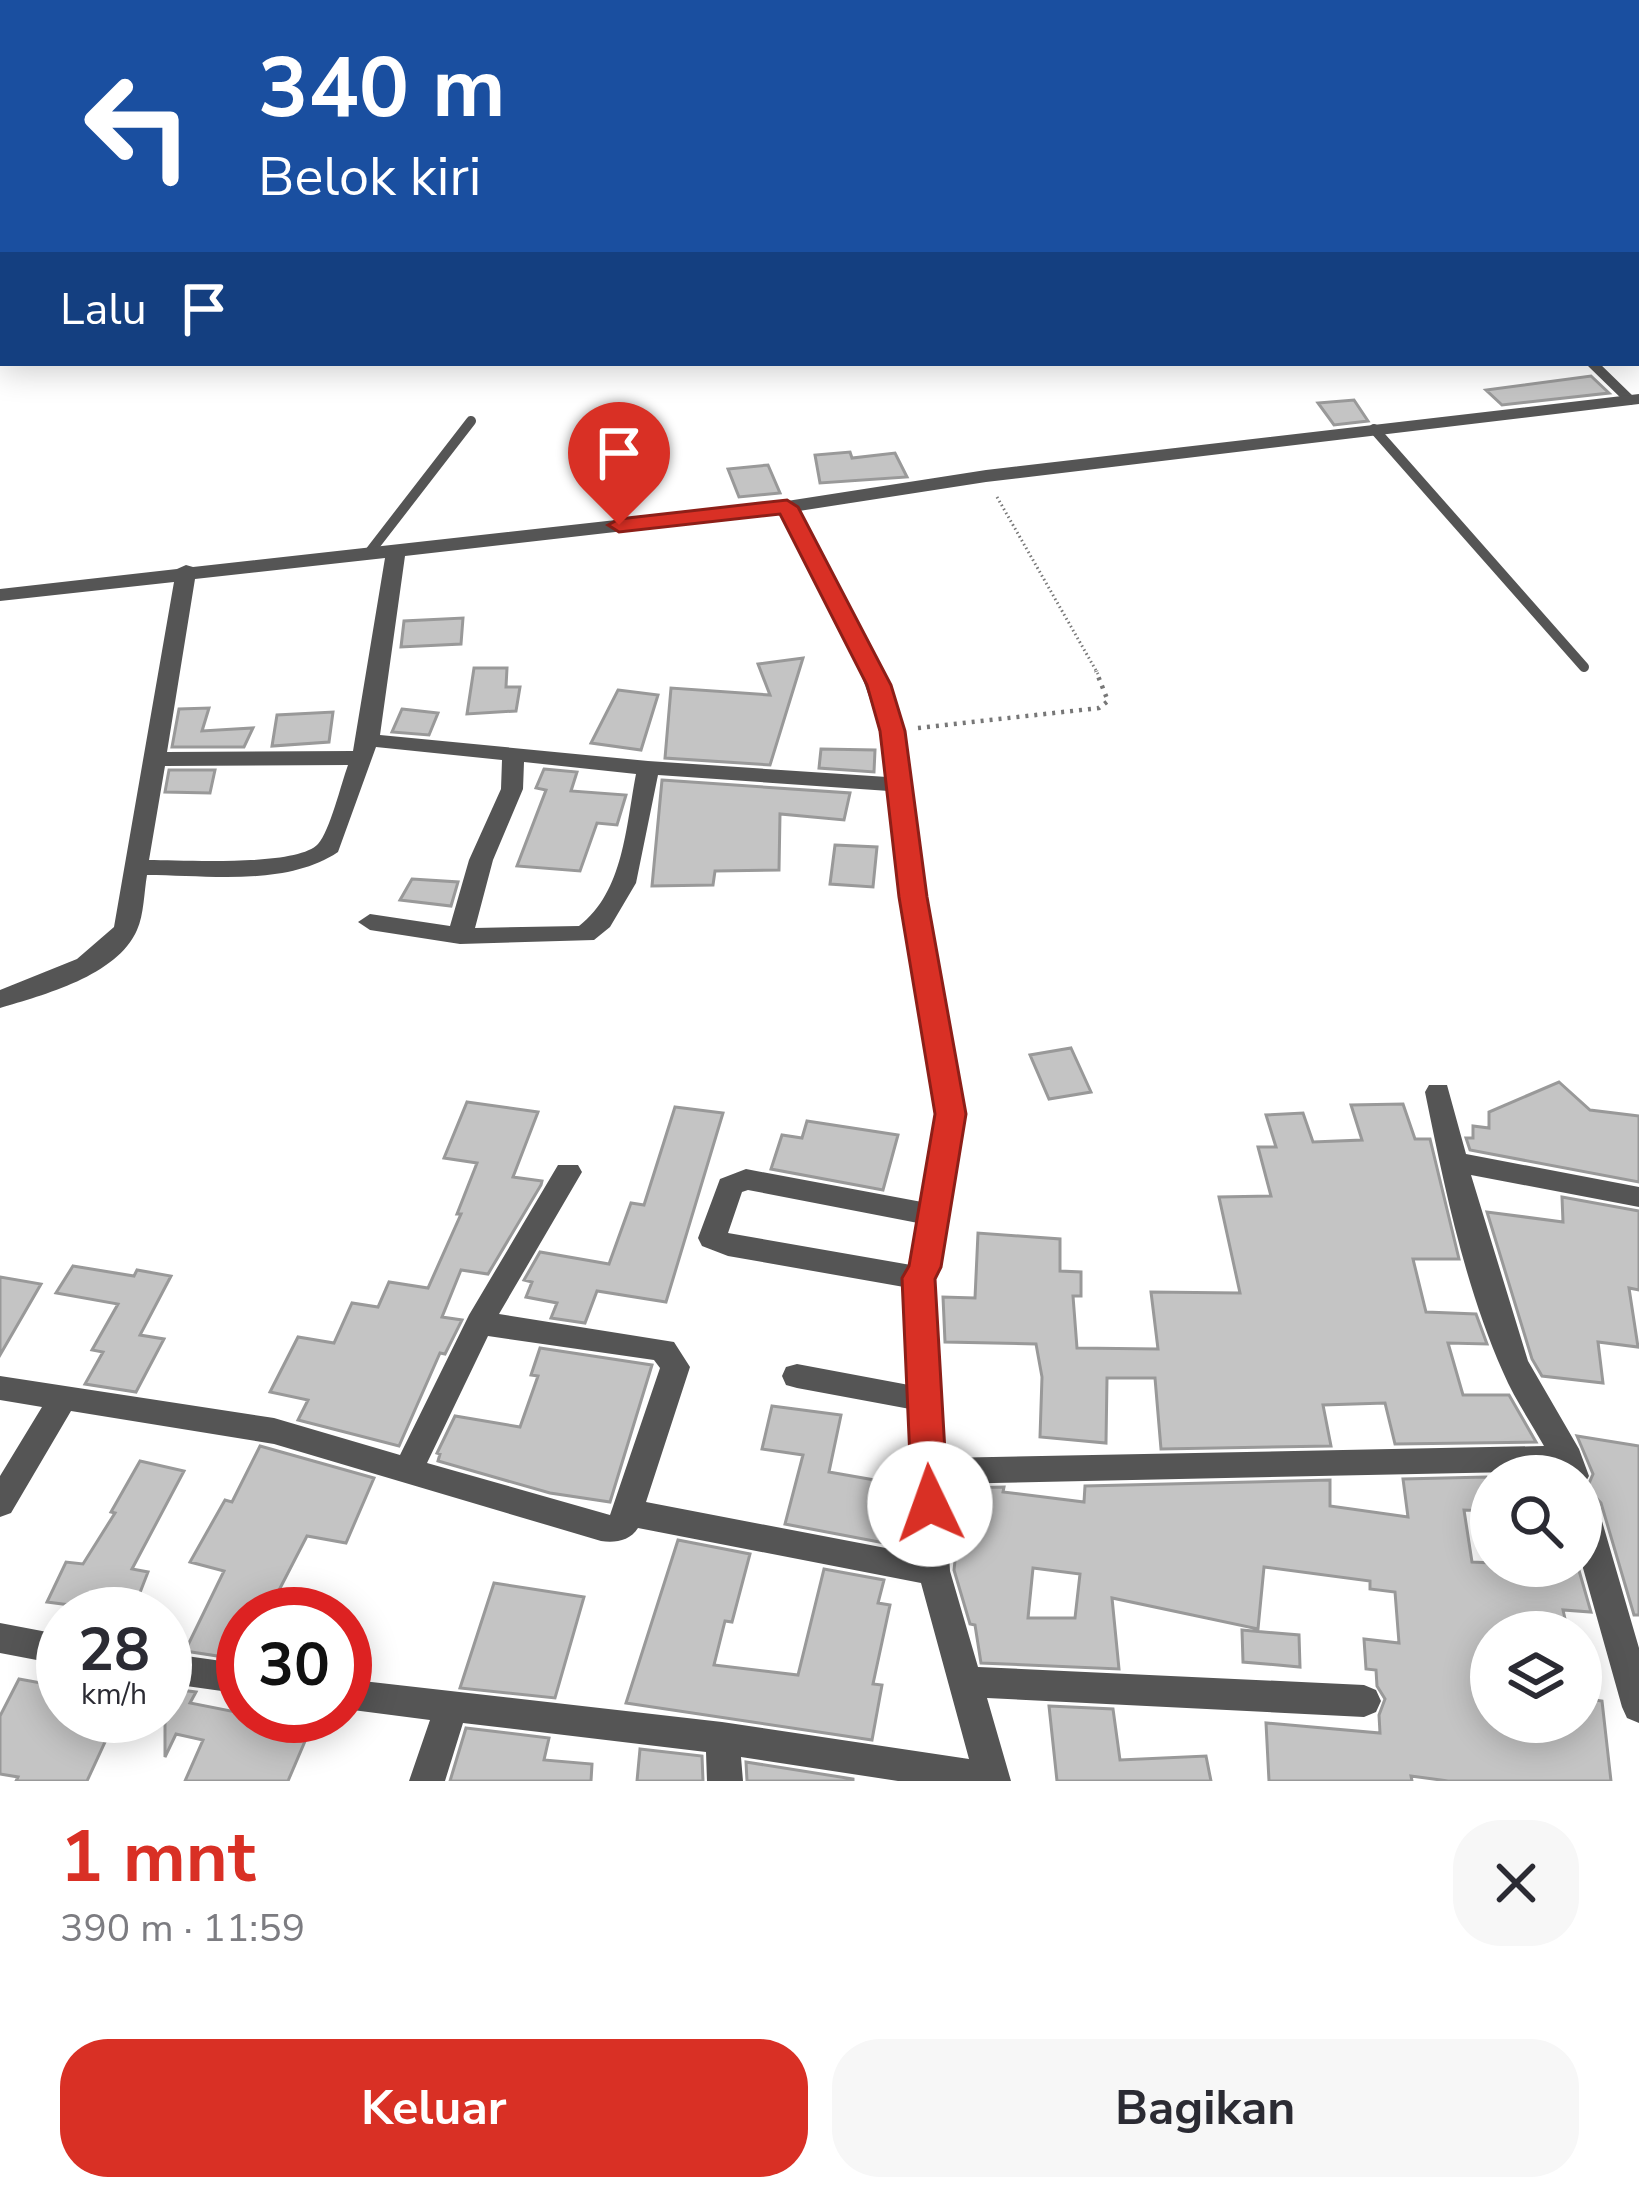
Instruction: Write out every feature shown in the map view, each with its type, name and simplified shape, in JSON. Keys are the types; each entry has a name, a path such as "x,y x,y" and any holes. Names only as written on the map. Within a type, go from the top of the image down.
{"street":[{"path":"0,595 787,507 986,476 1635,399"},
{"path":"372,1698 722,1738 992,1780 934,1570 918,1278 925,1267 950,1114 913,897 902,785 879,685 787,507"},
{"path":"136,867 277,864 321,856 330,847 365,749 397,551"},
{"path":"0,999 94,962 114,947 126,928 186,572"},
{"path":"152,759 365,749 513,754 902,785"},
{"path":"460,936 481,860 512,789 513,754"},
{"path":"370,922 460,936 584,934 600,926 626,872 647,768"},
{"path":"1438,1092 1453,1162 1515,1367 1563,1455"},
{"path":"1453,1162 1639,1197"},
{"path":"408,1471 479,1323 498,1298 568,1172"},
{"path":"918,1278 728,1246 712,1238 730,1186 746,1179 933,1215"},
{"path":"0,1388 274,1431 601,1527 614,1529 624,1523 675,1367 672,1357 663,1350 479,1323"},
{"path":"796,1376 925,1400"},
{"path":"0,1504 62,1400"},
{"path":"928,1471 1470,1468"},
{"path":"627,1512 934,1570"},
{"path":"1602,1578 1639,1707"},
{"path":"0,1638 36,1645"},
{"path":"965,1682 1364,1701"},
{"path":"427,1781 451,1708"},
{"path":"722,1738 724,1781"}],"lane":[{"path":"1596,366 1635,399"},
{"path":"369,554 471,421"},
{"path":"1375,429 1584,667"}],"path":[{"path":"893,731 1099,708 1108,701 1108,692 986,476"}],"building":[{"path":"1591,376 1609,393 1502,405 1486,390"},
{"path":"1354,400 1368,421 1334,425 1318,403"},
{"path":"850,452 852,458 895,453 907,477 820,483 815,455"},
{"path":"768,465 780,493 739,497 728,469"},
{"path":"463,618 461,644 401,647 404,621"},
{"path":"803,658 770,765 665,758 671,688 770,695 758,664"},
{"path":"474,668 507,668 506,687 520,687 516,711 467,714"},
{"path":"618,690 658,695 641,750 591,743"},
{"path":"209,708 202,731 253,728 244,747 172,747 179,709"},
{"path":"402,709 438,713 429,735 392,732"},
{"path":"333,712 329,742 272,746 277,715"},
{"path":"821,749 875,750 874,772 819,768"},
{"path":"544,769 577,772 571,791 626,795 617,825 597,823 580,871 517,866 546,790 536,788"},
{"path":"169,770 215,770 210,793 165,792"},
{"path":"662,780 850,793 844,820 780,814 779,870 715,871 713,885 652,886"},
{"path":"835,845 877,847 873,887 830,884"},
{"path":"412,879 458,882 451,906 400,900"},
{"path":"1071,1048 1091,1092 1049,1099 1030,1055"},
{"path":"1559,1082 1590,1110 1639,1116 1639,1182 1470,1150 1466,1138 1473,1138 1473,1126 1489,1128 1489,1112"},
{"path":"467,1102 538,1112 513,1177 542,1181 541,1185 488,1274 461,1270 442,1317 462,1320 445,1354 440,1353 399,1446 298,1420 308,1400 270,1392 298,1337 334,1343 352,1303 378,1307 389,1282 428,1288 461,1214 457,1214 477,1163 444,1158"},
{"path":"1403,1104 1415,1139 1430,1139 1459,1259 1413,1259 1426,1312 1476,1314 1487,1344 1448,1343 1463,1395 1509,1395 1536,1442 1395,1444 1385,1403 1323,1405 1331,1446 1161,1449 1155,1378 1107,1378 1106,1443 1040,1437 1042,1377 1036,1344 945,1342 943,1297 975,1298 978,1233 1060,1239 1060,1271 1081,1272 1081,1296 1073,1296 1077,1348 1158,1349 1151,1292 1240,1293 1219,1197 1271,1196 1258,1147 1276,1147 1266,1115 1303,1113 1313,1142 1362,1140 1351,1105"},
{"path":"675,1107 723,1113 666,1302 597,1291 585,1323 551,1318 557,1303 526,1297 532,1282 524,1280 540,1252 609,1264 631,1203 644,1205"},
{"path":"807,1121 898,1135 883,1190 771,1169 782,1135 802,1138"},
{"path":"1562,1197 1639,1211 1639,1290 1629,1288 1638,1347 1598,1342 1603,1383 1542,1376 1532,1359 1487,1212 1563,1222"},
{"path":"73,1266 134,1276 137,1270 171,1276 140,1335 164,1339 136,1392 85,1384 103,1352 92,1350 118,1304 56,1293"},
{"path":"0,1277 41,1284 0,1355"},
{"path":"540,1348 652,1365 610,1502 550,1493 438,1461 437,1453 455,1416 520,1427 538,1376 531,1375"},
{"path":"772,1406 841,1415 829,1472 909,1486 900,1546 785,1524 803,1455 762,1449"},
{"path":"1577,1436 1639,1446 1639,1615 1634,1615 1602,1506 1602,1455 1585,1455"},
{"path":"260,1446 374,1478 346,1543 307,1536 281,1587 216,1587 224,1571 190,1562 225,1500 232,1502"},
{"path":"140,1461 184,1471 132,1569 148,1572 142,1587 54,1587 66,1562 83,1564 115,1513 111,1512"},
{"path":"1470,1477 1470,1510 1464,1510 1470,1587 1584,1587 1591,1611 1470,1611 1470,1743 1602,1743 1602,1701 1611,1781 1448,1781 1411,1776 1412,1781 1269,1781 1266,1723 1380,1733 1379,1715 1385,1699 1377,1686 1376,1670 1366,1669 1364,1639 1399,1643 1395,1592 1370,1589 1370,1581 1264,1567 1258,1629 1112,1598 1119,1669 981,1663 975,1625 970,1624 954,1570 963,1488 1004,1487 1003,1492 1084,1502 1085,1486 1330,1480 1330,1506 1408,1517 1403,1479","holes":["1033,1568 1080,1574 1075,1618 1028,1618"]},
{"path":"678,1540 750,1554 732,1622 725,1621 714,1665 798,1675 824,1569 884,1580 878,1603 890,1605 873,1684 882,1685 872,1740 626,1703"},
{"path":"494,1583 584,1597 555,1698 460,1688"},
{"path":"216,1587 216,1656 192,1652 192,1637"},
{"path":"1242,1630 1299,1635 1300,1667 1243,1662"},
{"path":"19,1679 36,1682 36,1743 105,1743 87,1781 16,1781 18,1777 0,1774 0,1716"},
{"path":"192,1703 216,1708 216,1743 304,1743 288,1781 185,1781 203,1740 192,1738"},
{"path":"1049,1706 1113,1709 1120,1760 1206,1756 1211,1781 1057,1781"},
{"path":"466,1728 549,1738 544,1760 592,1764 591,1781 450,1781"},
{"path":"640,1749 702,1756 703,1781 637,1781"},
{"path":"746,1762 853,1779 853,1781 747,1781"}],"route":[{"path":"619,525 787,507 879,685 902,785 913,897 950,1114 925,1267 918,1278 930,1504"}]}
